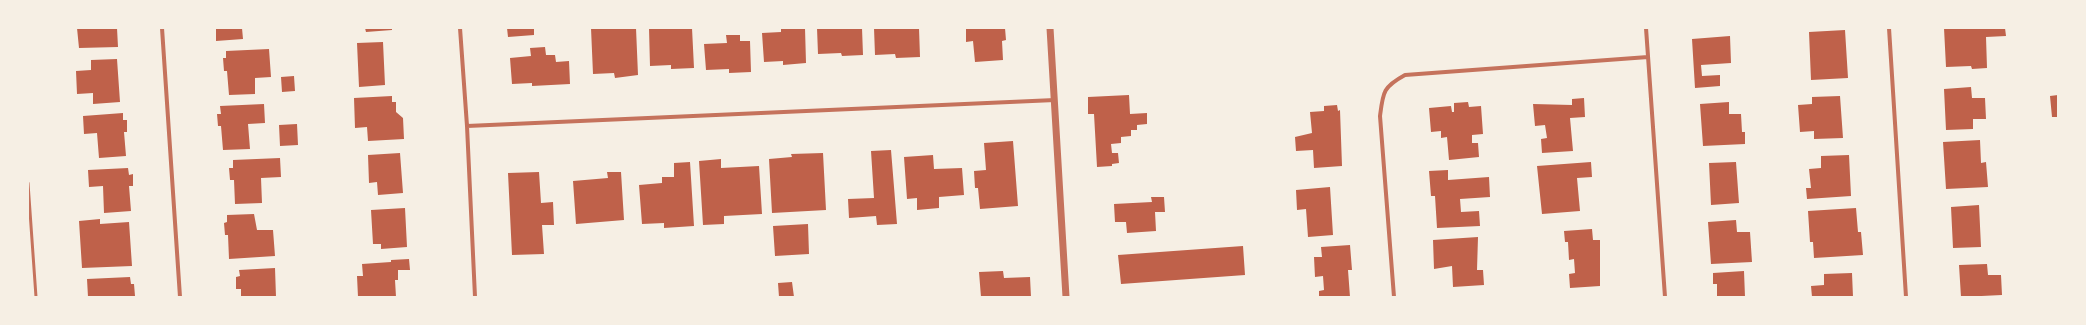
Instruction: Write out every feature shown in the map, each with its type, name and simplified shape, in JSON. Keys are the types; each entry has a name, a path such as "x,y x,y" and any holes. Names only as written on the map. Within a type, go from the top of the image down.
{"street":[{"path":"162,28 180,297"},
{"path":"460,28 467,126 475,297"},
{"path":"1050,28 1066,297"},
{"path":"1646,28 1665,297"},
{"path":"1889,28 1906,297"},
{"path":"1394,297 1380,116 1382,101 1389,84 1405,75 1648,57"},
{"path":"467,126 1055,100"}],"lane":[{"path":"28,183 36,297"}],"building":[{"path":"77,28 117,28 118,47 79,48"},
{"path":"216,28 242,28 243,39 216,41"},
{"path":"365,28 392,28 392,30 366,32"},
{"path":"507,28 534,28 534,35 508,37"},
{"path":"591,28 636,28 638,75 615,78 614,73 593,74"},
{"path":"649,28 692,28 694,68 671,69 671,65 650,66"},
{"path":"781,28 805,28 806,63 783,65 783,61 764,62 762,33 781,32"},
{"path":"817,28 862,28 863,55 842,56 841,53 818,54"},
{"path":"874,28 919,28 920,57 896,58 895,54 875,55"},
{"path":"966,28 1005,28 1006,40 1002,41 1003,60 975,62 973,41 966,42"},
{"path":"1944,28 2005,28 2006,36 1986,37 1987,68 1972,69 1971,66 1946,67"},
{"path":"1845,30 1848,78 1811,80 1809,32"},
{"path":"726,35 740,35 740,41 750,41 751,72 729,73 729,69 706,70 704,44 727,43"},
{"path":"1730,36 1731,63 1701,65 1702,76 1720,75 1720,86 1695,88 1692,39"},
{"path":"383,42 385,85 359,87 357,43"},
{"path":"545,47 546,55 555,55 556,62 569,61 570,84 532,86 532,83 512,84 510,58 531,56 530,48"},
{"path":"269,49 271,77 255,78 255,94 229,95 227,71 224,71 223,58 226,58 226,51"},
{"path":"117,59 120,102 93,104 93,93 77,94 76,71 91,70 91,60"},
{"path":"294,76 295,91 282,92 281,77"},
{"path":"1971,87 1972,98 1985,98 1986,119 1973,119 1973,129 1946,130 1944,89"},
{"path":"1129,95 1130,114 1147,113 1147,124 1137,125 1137,130 1131,130 1131,136 1121,137 1121,143 1111,144 1112,153 1118,153 1119,163 1112,164 1112,166 1097,167 1094,114 1088,114 1088,97"},
{"path":"2058,95 2058,117 2052,117 2050,96"},
{"path":"392,96 392,102 396,102 396,112 403,118 404,139 368,141 367,127 355,128 354,98"},
{"path":"1840,96 1843,138 1814,139 1814,131 1800,132 1798,105 1812,104 1812,97"},
{"path":"1584,98 1585,117 1570,118 1573,151 1542,153 1541,139 1547,138 1545,125 1535,126 1533,104 1572,105 1572,99"},
{"path":"1468,102 1469,107 1481,106 1483,134 1472,135 1472,143 1478,143 1479,157 1449,160 1447,137 1441,138 1441,131 1431,132 1429,108 1451,106 1452,112 1454,112 1454,103"},
{"path":"1729,102 1729,114 1741,114 1742,132 1745,132 1745,144 1703,146 1700,104"},
{"path":"264,104 265,123 248,124 250,149 223,150 221,126 218,126 217,114 221,114 220,106"},
{"path":"1337,105 1338,111 1340,110 1342,166 1314,168 1313,150 1296,151 1295,137 1312,133 1310,112 1324,111 1324,106"},
{"path":"123,113 123,120 127,120 127,132 124,132 126,156 99,158 97,133 84,134 83,116"},
{"path":"297,124 298,145 280,146 279,125"},
{"path":"1980,140 1981,163 1986,162 1988,187 1946,189 1943,142"},
{"path":"1013,141 1018,206 980,209 978,188 975,188 974,171 986,170 984,143"},
{"path":"891,150 897,224 877,225 876,216 849,218 848,199 874,198 871,151"},
{"path":"400,153 403,193 378,195 377,182 369,183 368,155"},
{"path":"823,153 826,210 772,213 769,159 792,157 791,154"},
{"path":"933,155 934,169 962,168 964,195 939,197 939,208 917,210 917,198 907,199 904,157"},
{"path":"1849,155 1851,196 1807,199 1806,188 1811,188 1809,169 1821,168 1821,156"},
{"path":"280,158 281,177 261,178 262,203 235,204 234,180 230,180 229,168 233,168 233,160"},
{"path":"721,159 721,168 759,166 762,214 724,216 724,224 703,225 699,161"},
{"path":"690,162 694,226 664,228 664,223 642,224 639,185 662,183 662,177 674,177 674,163"},
{"path":"1591,162 1592,177 1577,178 1580,211 1542,214 1537,166"},
{"path":"1736,162 1739,203 1711,205 1709,163"},
{"path":"128,168 129,175 133,174 133,186 129,186 131,211 104,213 103,186 89,187 88,170"},
{"path":"1448,170 1448,180 1489,177 1490,197 1460,199 1461,212 1479,211 1480,226 1437,228 1435,196 1431,196 1429,171"},
{"path":"539,172 541,203 553,202 554,225 542,225 544,254 512,255 508,173"},
{"path":"607,172 621,172 624,220 576,224 573,181 608,178"},
{"path":"1330,187 1333,235 1308,237 1306,209 1297,210 1296,190"},
{"path":"1151,197 1164,197 1165,212 1155,212 1156,231 1127,233 1126,222 1115,222 1114,204 1152,202"},
{"path":"1979,205 1981,247 1953,248 1951,207"},
{"path":"405,208 407,247 381,249 381,244 373,244 371,210"},
{"path":"1856,208 1858,232 1861,232 1863,255 1814,258 1813,242 1810,242 1808,211"},
{"path":"254,214 257,230 273,230 275,256 229,259 228,235 225,235 224,223 227,222 227,215"},
{"path":"100,219 100,224 129,222 132,266 82,268 79,221"},
{"path":"1736,220 1737,232 1750,232 1752,262 1711,264 1708,222"},
{"path":"808,224 809,254 775,256 773,226"},
{"path":"1592,229 1593,240 1600,240 1600,286 1570,288 1569,274 1575,273 1574,259 1569,260 1568,242 1565,242 1564,231"},
{"path":"1478,237 1477,270 1483,270 1484,285 1453,287 1452,266 1434,269 1433,240"},
{"path":"1350,245 1352,270 1348,270 1350,297 1319,297 1319,291 1324,290 1323,276 1315,277 1314,257 1322,257 1321,247"},
{"path":"1243,246 1245,275 1121,284 1118,255"},
{"path":"409,259 410,270 398,270 398,280 395,280 396,297 358,297 357,276 363,276 362,264"},
{"path":"1987,264 1988,275 2001,275 2002,295 1961,297 1959,265"},
{"path":"275,268 276,297 241,297 241,289 236,289 236,277 240,276 239,270"},
{"path":"1003,271 1004,278 1030,277 1031,297 981,297 979,272"},
{"path":"1744,271 1745,297 1717,297 1717,284 1713,284 1713,273"},
{"path":"1852,273 1853,297 1812,297 1811,286 1824,285 1824,274"},
{"path":"130,277 131,284 134,284 135,296 88,297 87,279"},
{"path":"792,282 794,297 779,297 778,283"}]}
